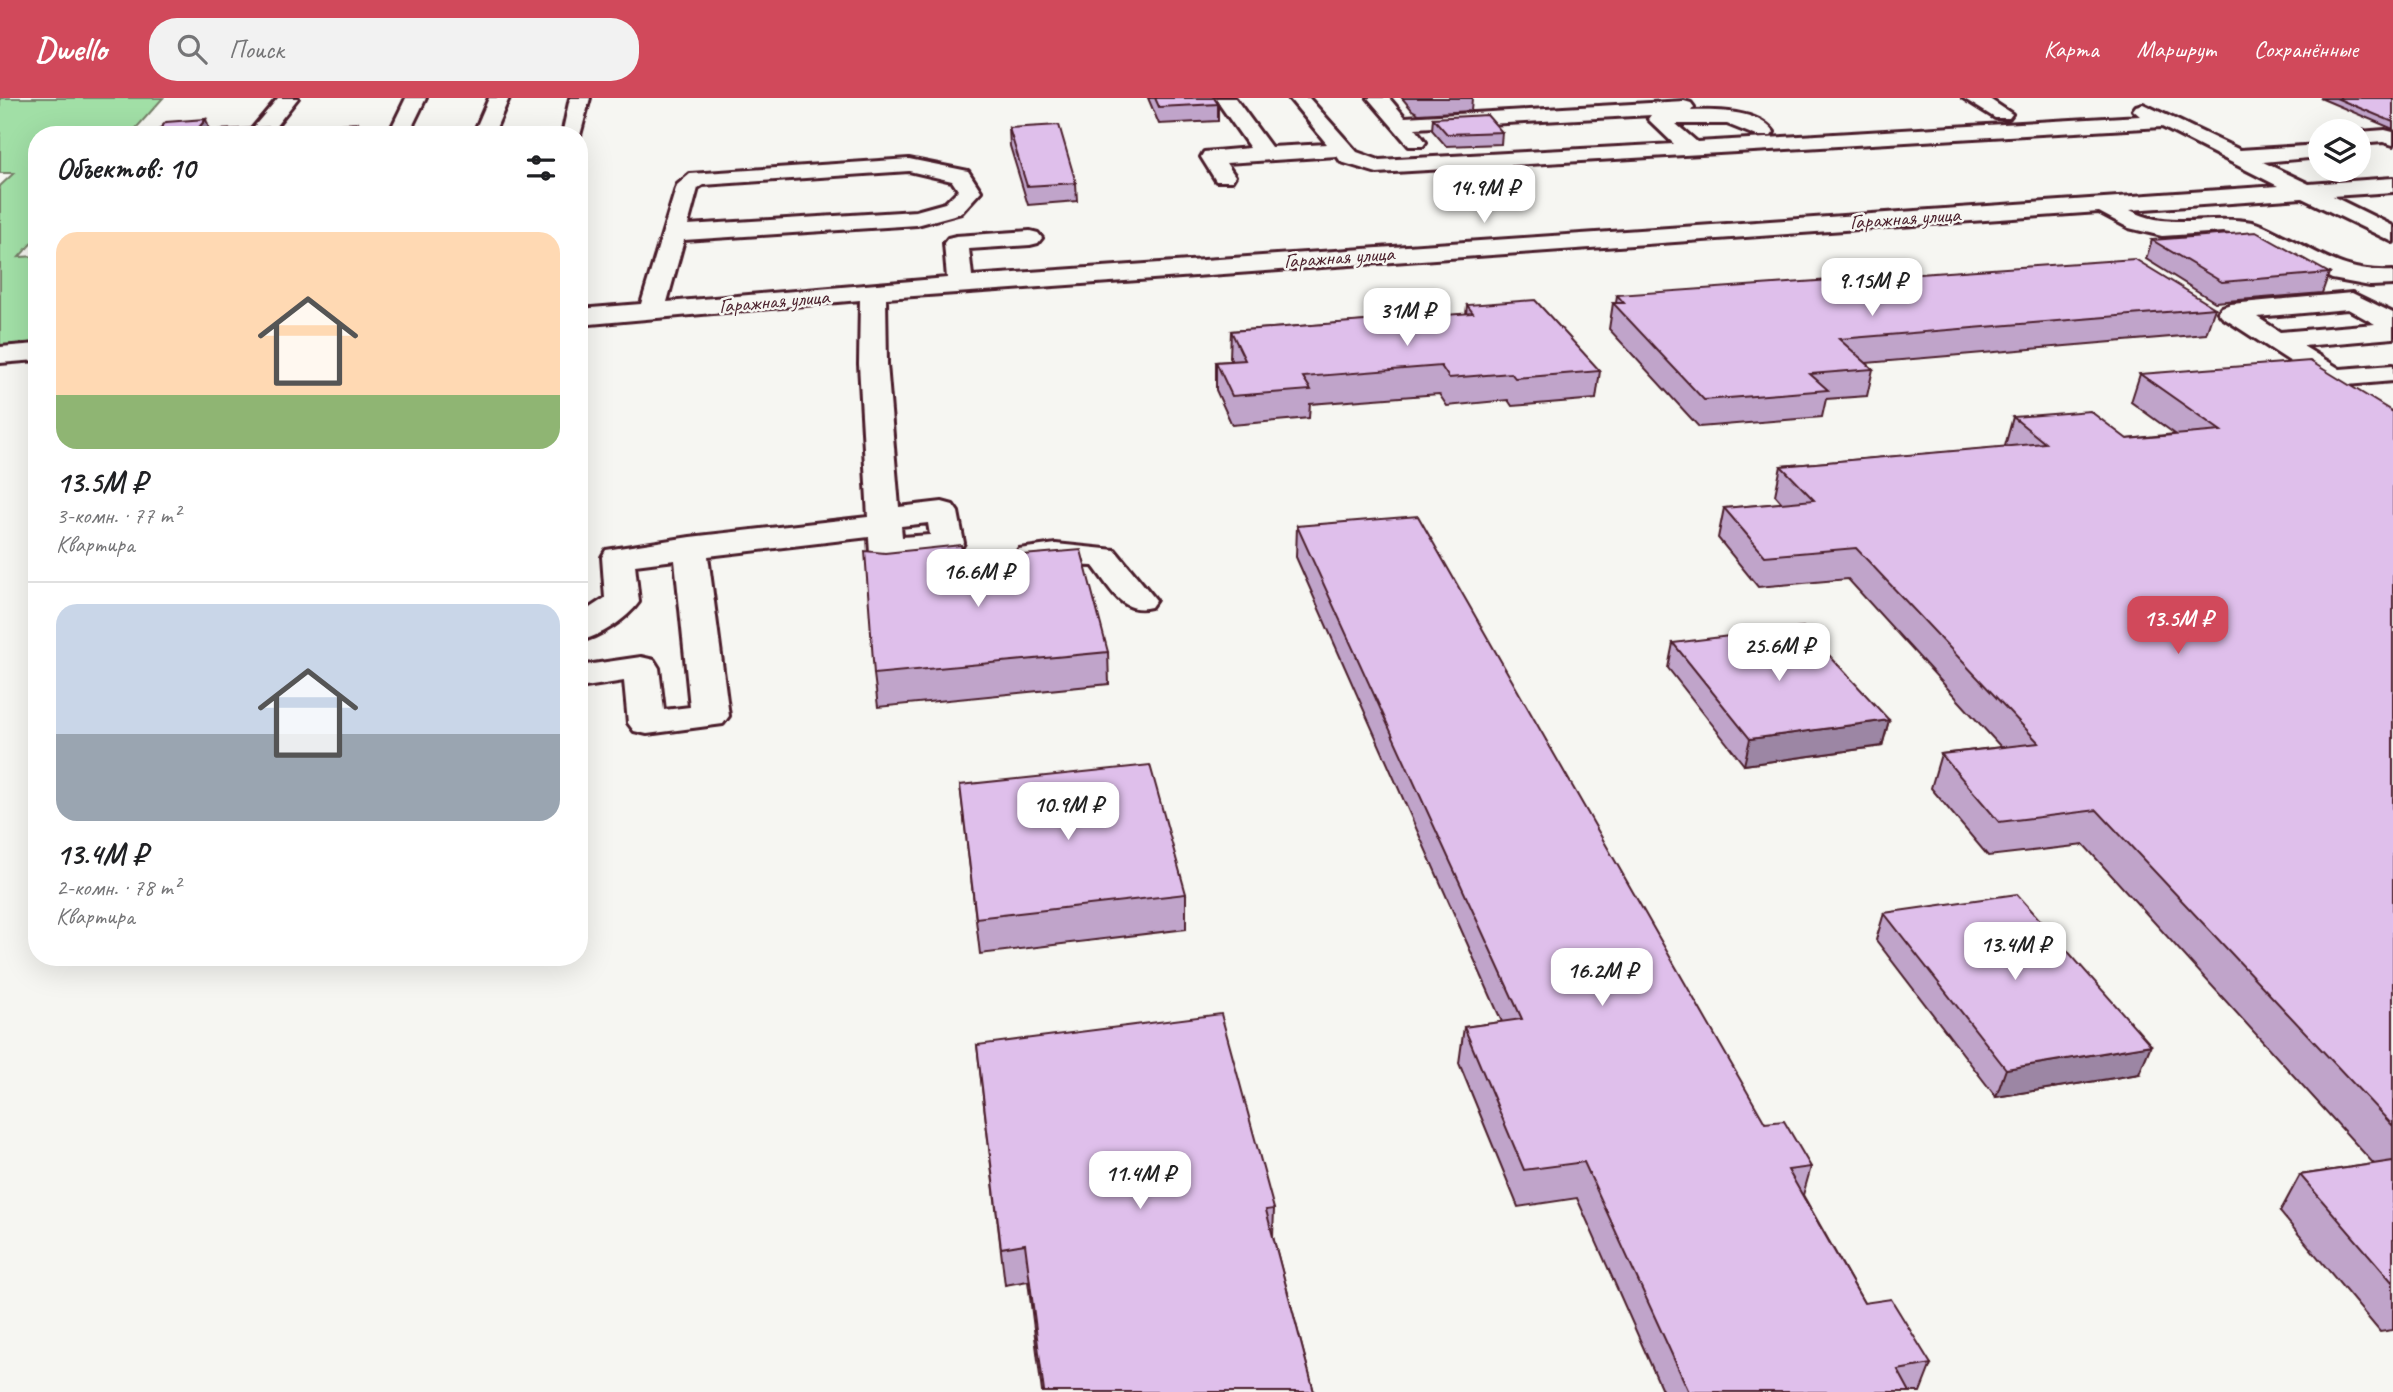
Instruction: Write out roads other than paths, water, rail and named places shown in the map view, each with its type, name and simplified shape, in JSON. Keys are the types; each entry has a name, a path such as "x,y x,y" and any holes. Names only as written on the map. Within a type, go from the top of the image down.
{"street":[{"path":"265,126 288,98"},
{"path":"401,126 416,98"},
{"path":"487,126 499,98"},
{"path":"574,126 580,98"},
{"path":"1225,98 1265,154"},
{"path":"1299,98 1349,157 1377,167 2166,121"},
{"path":"1378,98 1420,146"},
{"path":"1495,98 1514,116"},
{"path":"1973,98 2002,114"},
{"path":"2120,98 2393,235"},
{"path":"1400,123 1514,116 1633,104 1699,106 1714,116"},
{"path":"1692,149 1658,120 1714,116 1753,124 1764,132"},
{"path":"2371,137 2385,136 2393,139"},
{"path":"2371,147 2393,145"},
{"path":"1224,176 1212,158 1343,149"},
{"path":"2238,157 2308,151"},
{"path":"651,312 688,185 706,177 909,164 960,176 970,191 953,208 917,218 676,233"},
{"name":"Гаражная улица","path":"588,316 960,284 2393,185"},
{"path":"2103,204 2137,223 2162,229 2223,225 2251,229 2341,274 2370,279 2393,278"},
{"path":"960,284 956,243 1030,238"},
{"path":"873,292 873,364 888,571 966,563"},
{"path":"2393,323 2352,301 2231,312 2335,378 2393,373"},
{"path":"2276,340 2393,330"},
{"path":"0,355 28,353"},
{"path":"588,625 622,602 618,556 886,530"},
{"path":"588,676 641,668 648,723 710,716 690,547"},
{"path":"1005,559 1056,554 1103,557 1139,600"}]}
